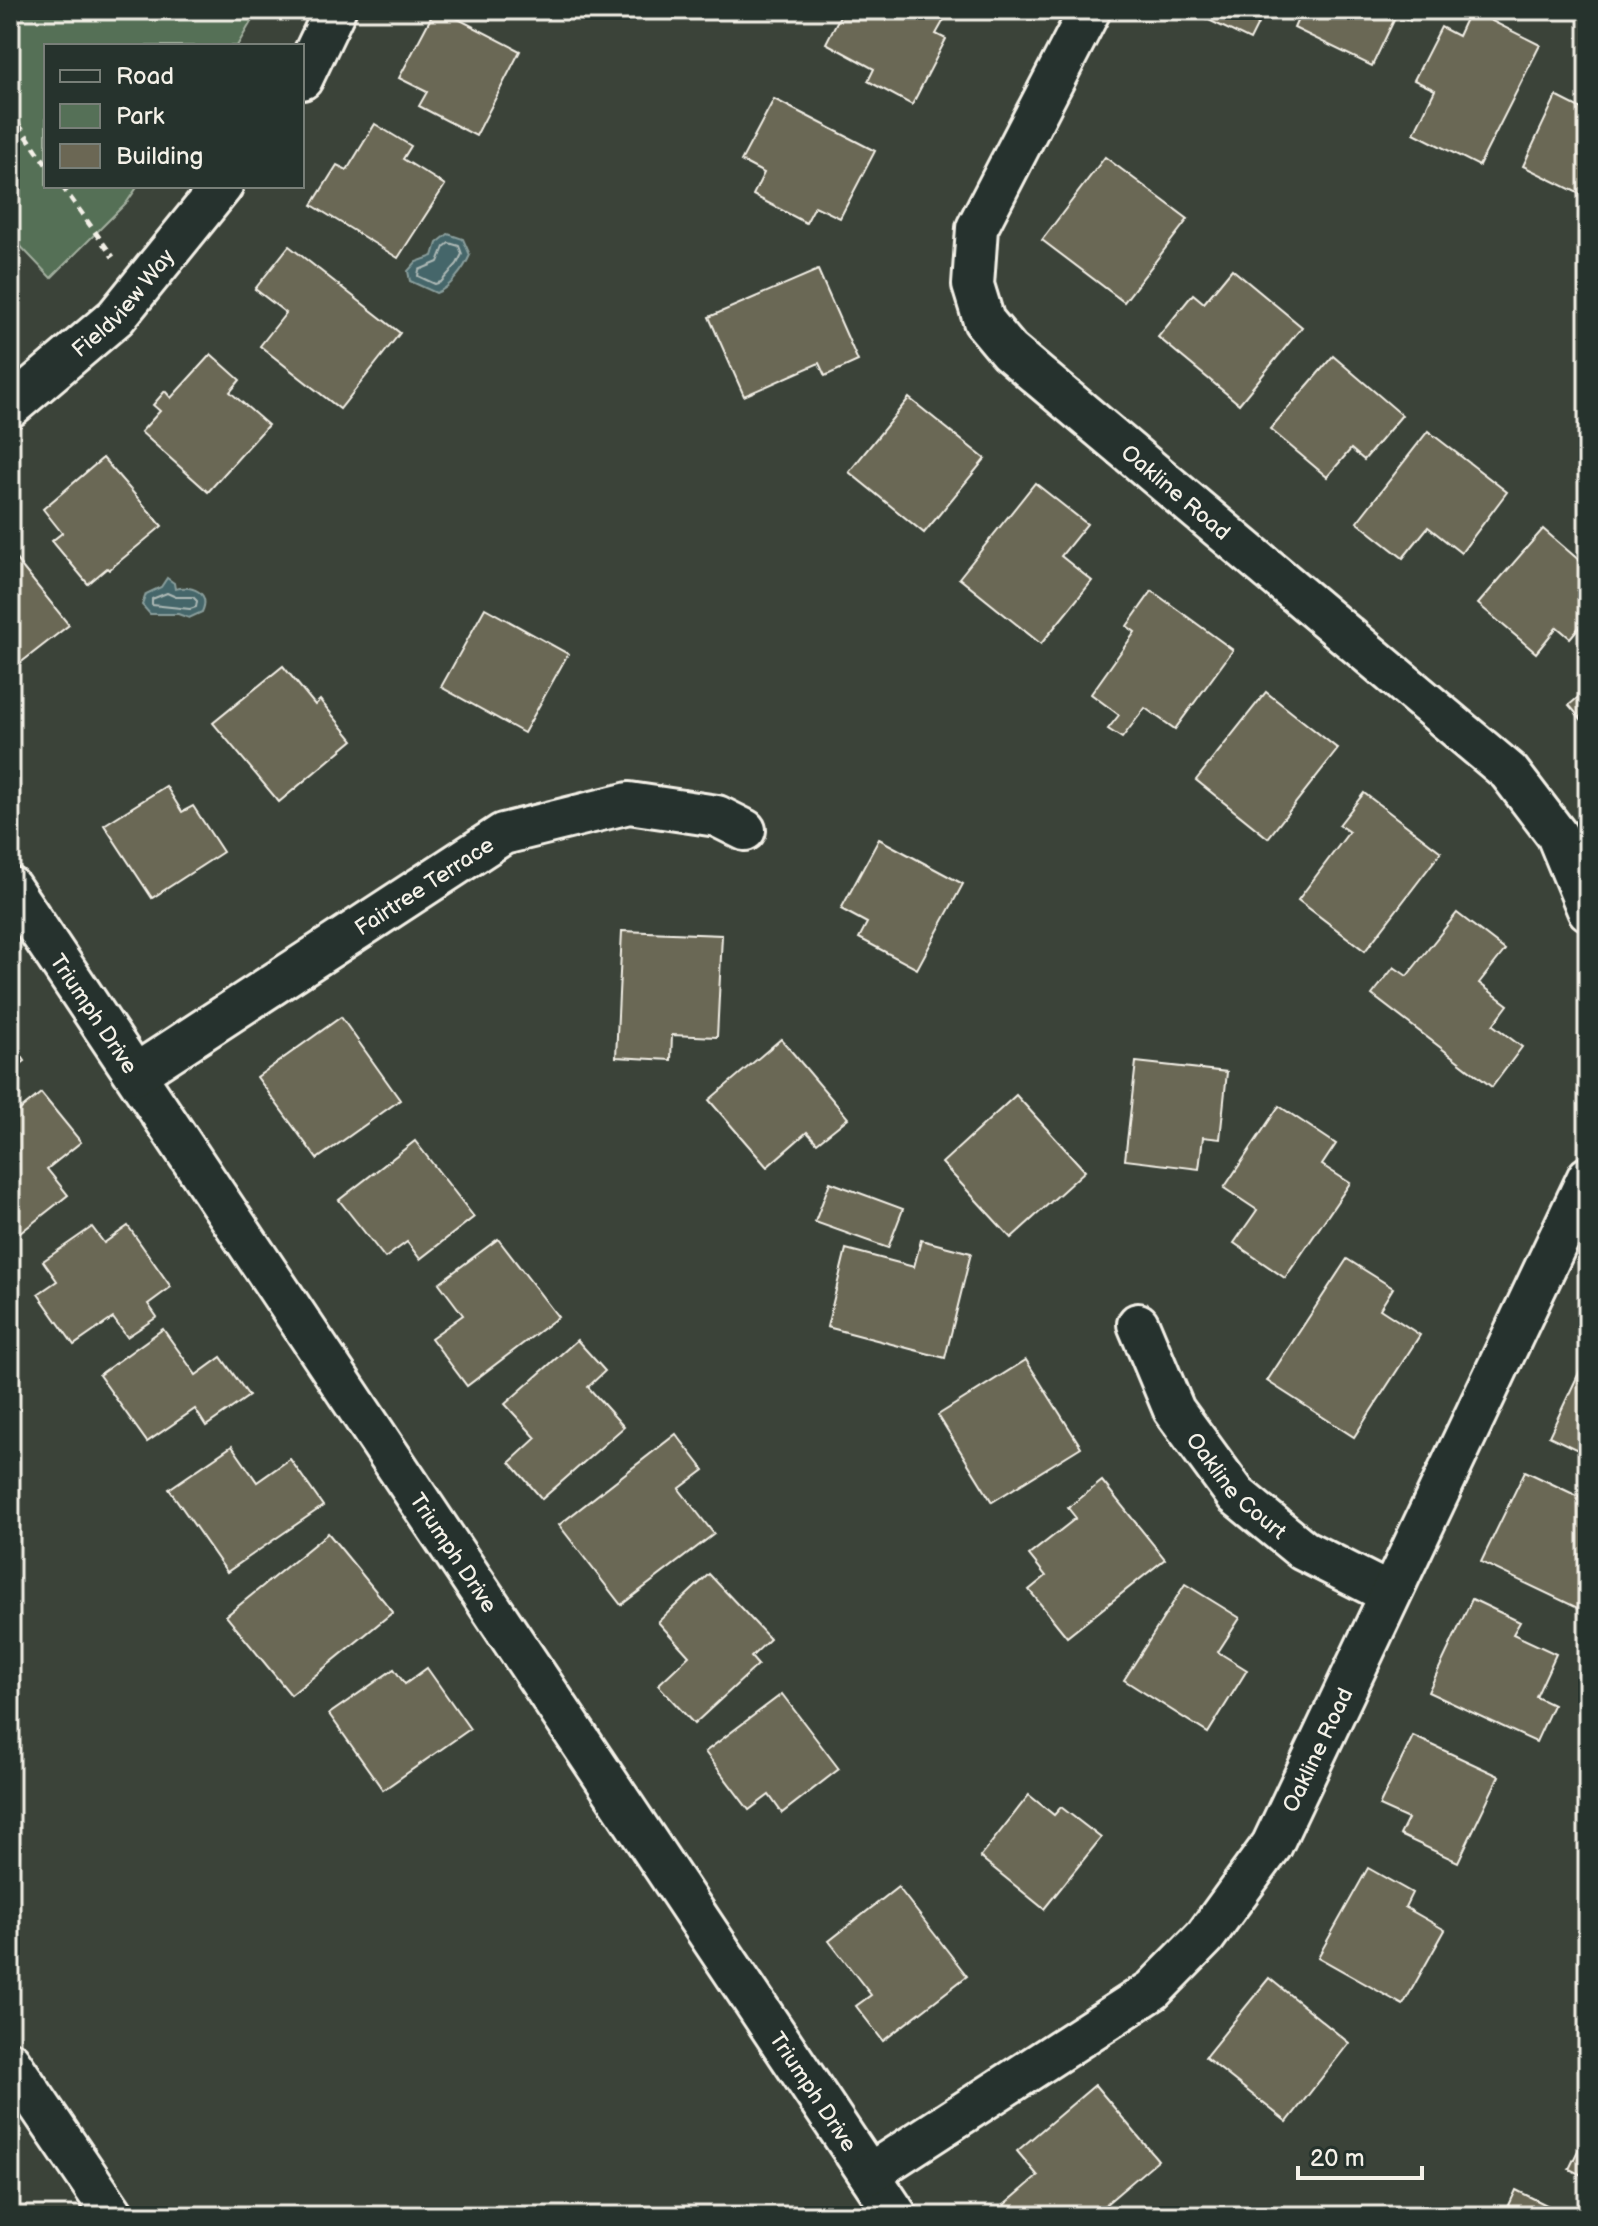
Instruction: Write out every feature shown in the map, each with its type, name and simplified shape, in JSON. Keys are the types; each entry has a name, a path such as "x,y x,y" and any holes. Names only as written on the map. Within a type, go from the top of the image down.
{"street":[{"path":"304,75 335,10"},
{"name":"Oakline Road","path":"1090,10 977,228 973,285 984,321 1009,351 1509,772 1557,835 1588,910"},
{"name":"Fieldview Way","path":"10,407 116,317 220,188"},
{"name":"Fairtree Terrace","path":"136,1074 503,834 629,803 717,816 745,830"},
{"name":"Triumph Drive","path":"10,887 897,2216"},
{"name":"Oakline Road","path":"869,2174 1153,1990 1205,1937 1272,1845 1588,1177"},
{"name":"Oakline Court","path":"1138,1324 1174,1410 1236,1495 1303,1550 1390,1594"},
{"path":"10,2062 114,2216"}],"path":[{"path":"10,112 44,161"},
{"path":"63,188 92,231 139,288"}],"green space":[{"path":"10,10 258,10 238,44 44,44 44,188 137,188 127,202 51,278 10,235"}],"water":[{"path":"448,234 463,239 470,255 456,277 436,293 410,281 408,271 416,262 433,256 437,243"},
{"path":"167,578 174,583 175,589 193,589 202,595 202,612 189,618 178,614 150,614 142,605 146,594 161,587"}],"building":[{"path":"435,10 441,10 520,51 476,136 419,106 427,92 399,78"},
{"path":"843,10 949,11 936,34 946,39 912,105 868,81 874,69 826,43"},
{"path":"1188,10 1265,10 1250,40"},
{"path":"1302,10 1416,10 1410,21 1397,14 1372,66 1294,28"},
{"path":"1470,10 1540,45 1479,166 1414,133 1435,90 1414,80 1441,27 1458,36"},
{"path":"1556,96 1588,112 1588,198 1523,166"},
{"path":"774,99 875,151 840,218 815,206 806,223 753,195 764,173 741,161"},
{"path":"375,124 411,146 403,159 445,185 398,258 312,205 337,165 347,170"},
{"path":"1105,157 1188,219 1124,302 1042,240"},
{"path":"289,246 400,333 340,409 260,346 286,313 255,289"},
{"path":"1232,269 1302,327 1239,404 1158,337 1193,294 1204,303"},
{"path":"818,270 858,361 825,376 819,363 744,396 709,317"},
{"path":"211,354 240,380 230,392 268,425 208,492 141,432 160,411 153,405 165,391 171,398"},
{"path":"1333,356 1402,415 1364,460 1351,449 1327,477 1270,429"},
{"path":"909,398 985,459 924,533 849,472"},
{"path":"1428,431 1507,492 1461,553 1428,527 1403,558 1357,522"},
{"path":"103,458 162,526 88,584 52,541 62,533 43,509"},
{"path":"1035,483 1087,524 1061,556 1092,581 1041,644 959,578"},
{"path":"1543,529 1588,568 1588,617 1570,638 1557,627 1536,653 1478,604"},
{"path":"10,552 69,625 10,671"},
{"path":"1152,591 1233,650 1175,729 1145,708 1122,738 1108,729 1119,715 1091,694 1135,632 1127,626"},
{"path":"485,608 568,654 524,733 441,687"},
{"path":"283,666 315,705 320,700 353,740 279,802 213,723"},
{"path":"1588,689 1588,727 1569,705"},
{"path":"1266,692 1338,749 1268,838 1196,780"},
{"path":"166,786 182,812 193,806 223,852 152,898 104,825"},
{"path":"1364,793 1441,852 1365,951 1298,900 1349,832 1339,825"},
{"path":"879,839 963,884 917,969 859,938 867,923 841,909"},
{"path":"1457,913 1505,950 1479,983 1508,1005 1493,1025 1522,1047 1492,1087 1372,995 1394,967 1407,976"},
{"path":"622,931 722,935 717,1037 672,1035 671,1060 616,1057"},
{"path":"341,1017 400,1100 317,1159 257,1077"},
{"path":"10,1039 25,1061 10,1072"},
{"path":"781,1039 848,1118 817,1143 807,1132 767,1167 709,1100"},
{"path":"1136,1062 1227,1072 1220,1139 1203,1137 1199,1169 1125,1160"},
{"path":"41,1093 81,1142 47,1169 68,1195 10,1241 10,1118"},
{"path":"1016,1095 1085,1171 1011,1238 942,1163"},
{"path":"1279,1106 1336,1144 1322,1165 1350,1183 1285,1278 1234,1243 1257,1210 1224,1188"},
{"path":"415,1141 474,1217 420,1259 407,1242 385,1258 339,1200"},
{"path":"830,1182 903,1209 888,1248 815,1222"},
{"path":"128,1226 171,1287 148,1304 157,1317 127,1337 113,1318 74,1345 38,1294 57,1281 43,1261 92,1227 104,1243"},
{"path":"498,1239 558,1317 467,1386 431,1338 463,1315 439,1283"},
{"path":"921,1240 971,1253 945,1358 827,1327 846,1249 914,1267"},
{"path":"1347,1259 1393,1288 1380,1309 1420,1335 1354,1437 1267,1381"},
{"path":"163,1329 196,1375 221,1357 249,1396 206,1426 195,1409 147,1442 99,1375"},
{"path":"577,1340 605,1371 588,1387 624,1427 542,1499 510,1462 536,1438 505,1404"},
{"path":"1588,1357 1588,1455 1549,1436"},
{"path":"1026,1360 1081,1447 992,1502 938,1415"},
{"path":"676,1434 704,1470 679,1489 714,1534 621,1605 559,1525"},
{"path":"232,1446 257,1482 290,1459 323,1506 227,1572 169,1489"},
{"path":"1525,1471 1588,1501 1588,1613 1481,1562"},
{"path":"1102,1481 1165,1559 1067,1637 1029,1590 1046,1576 1029,1555 1076,1518 1068,1508"},
{"path":"328,1533 393,1612 291,1695 226,1616"},
{"path":"709,1574 770,1639 751,1657 758,1665 694,1724 658,1685 689,1656 658,1622"},
{"path":"1185,1584 1240,1618 1218,1652 1247,1670 1208,1733 1124,1680"},
{"path":"1472,1599 1520,1622 1513,1634 1556,1654 1536,1697 1553,1705 1536,1742 1428,1692"},
{"path":"427,1668 470,1729 383,1790 329,1714 394,1669 405,1684"},
{"path":"782,1694 839,1769 782,1813 769,1795 749,1810 705,1752"},
{"path":"1413,1736 1499,1776 1458,1862 1400,1835 1408,1819 1379,1806"},
{"path":"1029,1795 1054,1815 1061,1807 1101,1838 1044,1909 980,1857"},
{"path":"1368,1868 1412,1893 1405,1907 1445,1930 1403,2005 1318,1957"},
{"path":"898,1887 967,1976 883,2041 856,2006 871,1995 829,1941"},
{"path":"1269,1978 1349,2043 1287,2122 1205,2057"},
{"path":"1095,2085 1158,2160 1092,2216 1014,2216 1004,2205 1038,2176 1017,2151"},
{"path":"1588,2130 1588,2178 1569,2169"},
{"path":"1516,2190 1569,2216 1504,2216"}]}
